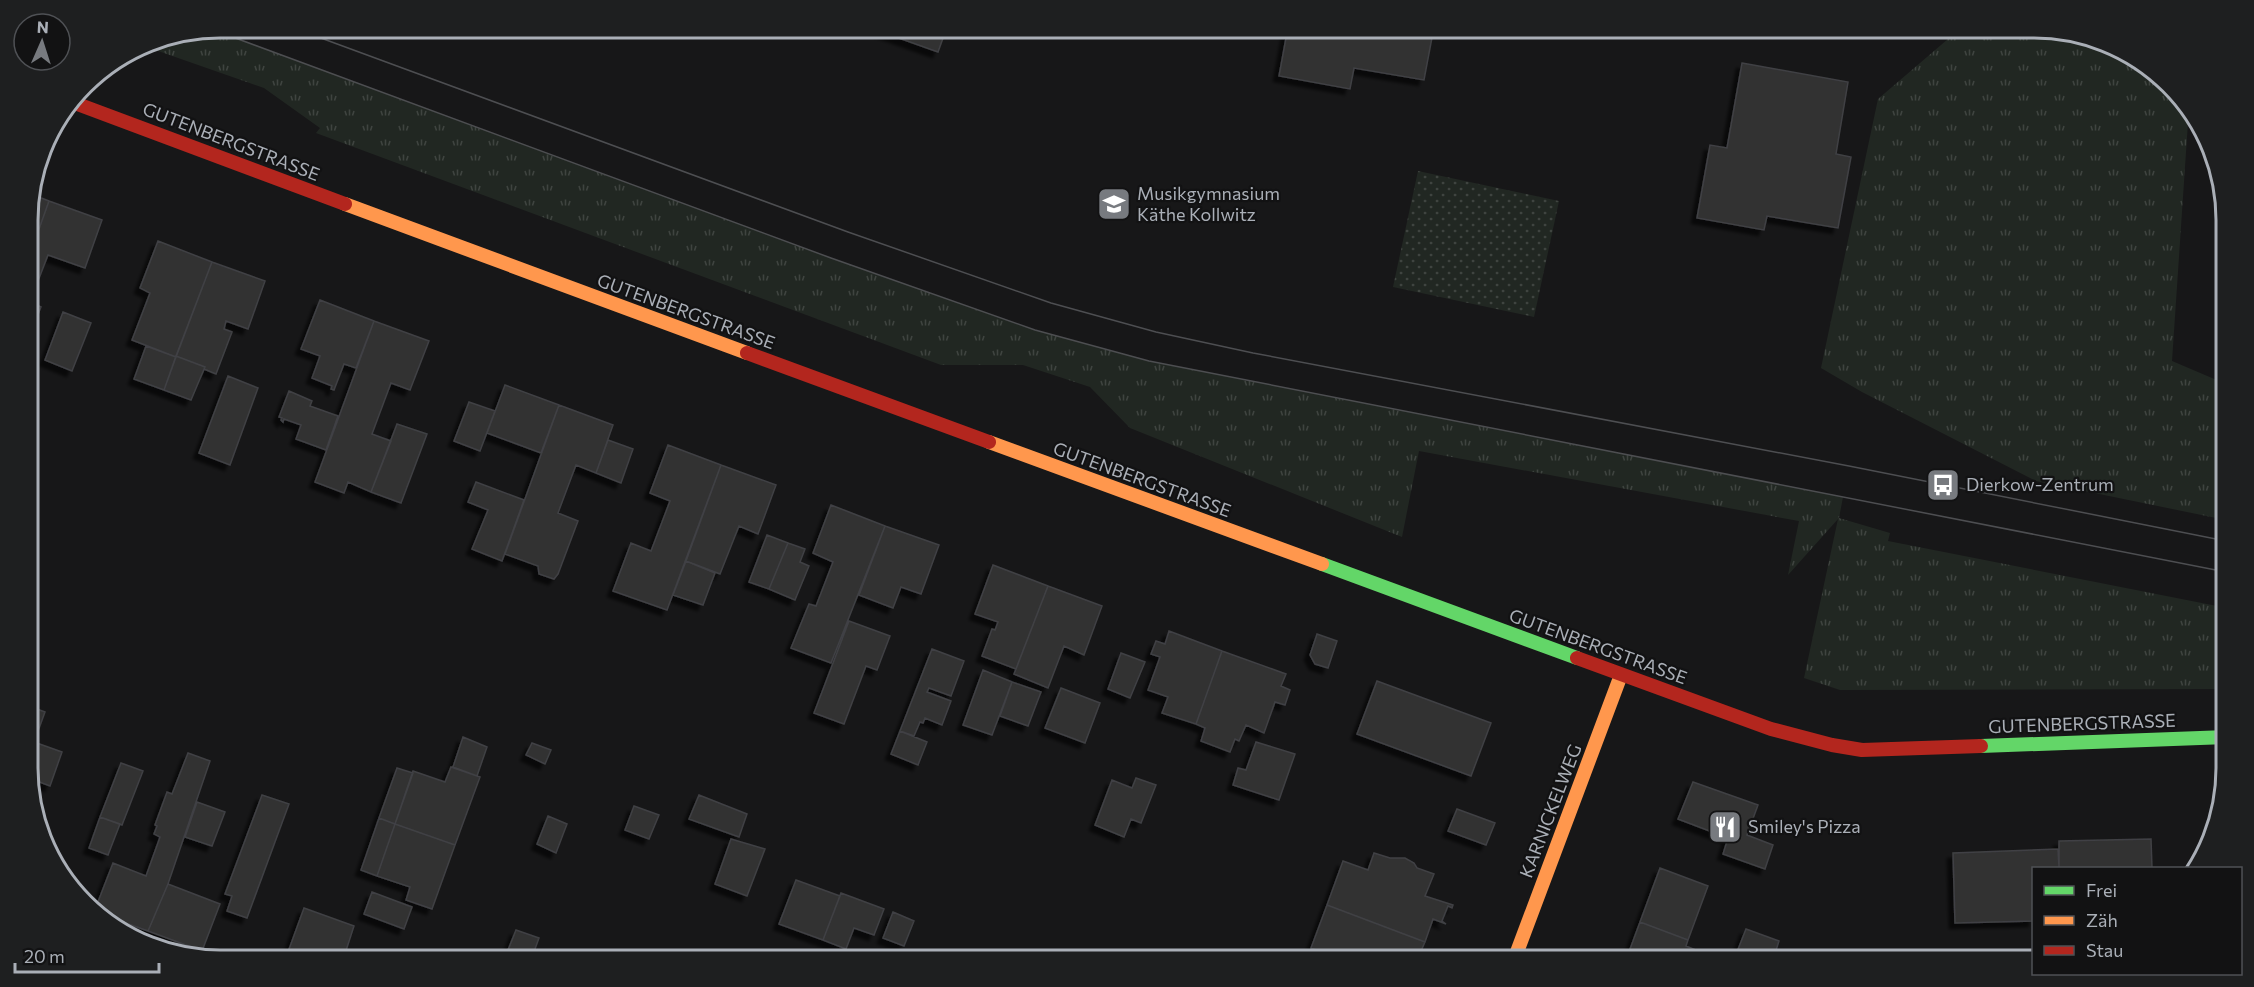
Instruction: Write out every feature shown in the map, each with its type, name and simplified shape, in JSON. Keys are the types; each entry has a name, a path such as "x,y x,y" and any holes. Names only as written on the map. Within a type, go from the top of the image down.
{"street":[{"name":"GUTENBERGSTRASSE","path":"79,105 503,263 1771,729 1832,745 1862,750 2217,737"},
{"name":"KARNICKELWEG","path":"1518,949 1621,675"}],"green space":[{"path":"235,38 831,258 1035,330 1149,361 1843,497 1839,518 1890,533 1888,541 2217,606 2217,689 1840,690 1804,678 1838,519 1788,575 1799,521 1419,451 1402,537 1130,428 1090,387 1023,365 941,365 316,133 320,128 264,88 154,50 184,41"},
{"path":"1949,38 2046,38 2093,47 2125,62 2145,75 2179,109 2188,123 2172,361 2217,380 2217,518 2036,481 1862,392 1821,368 1878,99"},
{"path":"1418,171 1559,201 1534,317 1393,287"}],"building":[{"path":"899,38 943,38 938,52"},
{"path":"1286,38 1432,38 1424,80 1354,68 1350,89 1279,76"},
{"path":"1742,63 1848,82 1836,154 1851,157 1838,228 1767,216 1764,230 1697,218 1710,145 1727,148"},
{"path":"39,197 49,201 38,232"},
{"path":"49,201 102,220 85,268 48,255 38,281 38,232"},
{"path":"158,241 212,262 176,357 132,340 150,293 140,288"},
{"path":"212,262 265,281 248,329 226,321 224,329 232,332 216,374 204,369 205,367 176,356"},
{"path":"320,300 374,321 356,368 344,364 334,390 331,389 332,386 312,378 320,356 301,349"},
{"path":"63,312 91,323 72,371 45,360"},
{"path":"374,321 429,341 410,390 391,383 372,434 391,441 371,492 348,482 344,493 315,482"},
{"path":"146,346 176,357 164,390 134,379"},
{"path":"176,356 205,367 191,400 164,390"},
{"path":"228,376 258,388 230,465 199,453"},
{"path":"505,385 559,405 541,453 487,433"},
{"path":"289,391 312,401 310,406 338,416 326,450 296,439 301,425 284,419 283,422 279,417"},
{"path":"469,402 495,411 480,451 454,441"},
{"path":"559,405 613,425 596,473 576,465 558,513 578,521 554,579 539,574 538,566 505,554"},
{"path":"397,424 427,434 401,503 371,492"},
{"path":"608,440 633,449 621,483 596,473"},
{"path":"668,445 721,465 667,610 613,591 631,543 651,551 670,501 650,493"},
{"path":"721,465 776,485 758,534 739,526 720,574 686,561"},
{"path":"476,482 524,500 502,561 472,549 488,510 468,502"},
{"path":"831,505 885,526 831,663 791,648 809,604 816,606 833,562 813,553"},
{"path":"885,526 939,545 921,594 901,587 893,608 859,595"},
{"path":"767,535 788,543 769,589 749,582"},
{"path":"788,543 805,549 800,562 809,566 795,600 769,589"},
{"path":"686,561 715,573 703,605 673,595"},
{"path":"993,565 1048,586 1016,669 982,656 992,629 995,630 998,622 975,614"},
{"path":"1048,586 1102,606 1084,655 1064,646 1048,688 1014,674"},
{"path":"849,621 890,636 877,670 866,666 844,724 814,713"},
{"path":"1169,631 1222,651 1196,724 1162,713 1168,697 1148,690 1160,657 1151,654 1156,641 1165,644"},
{"path":"1317,634 1337,641 1328,668 1315,664 1310,655"},
{"path":"932,649 964,661 951,696 929,688 927,692 951,701 942,725 925,718 923,723 920,722 914,736 900,731"},
{"path":"1222,651 1286,674 1281,686 1290,690 1285,705 1275,702 1264,733 1246,725 1239,741 1235,739 1230,752 1201,741 1205,728 1196,724"},
{"path":"1121,653 1145,662 1130,698 1108,689"},
{"path":"983,670 1012,682 992,735 963,725"},
{"path":"1377,681 1491,723 1471,776 1357,734"},
{"path":"1012,682 1041,692 1028,726 1000,716"},
{"path":"1061,688 1100,703 1085,743 1045,728"},
{"path":"38,709 45,712 38,731"},
{"path":"900,731 927,742 918,765 891,754"},
{"path":"463,737 487,747 477,776 453,767"},
{"path":"1256,742 1295,754 1279,800 1233,785 1238,768 1246,770"},
{"path":"38,743 62,752 50,786 39,782"},
{"path":"532,743 551,750 545,764 526,755"},
{"path":"188,753 210,761 168,884 148,931 126,923 98,902 113,863 146,876 160,837 154,834 157,826 155,825 167,792 172,794"},
{"path":"121,763 143,771 122,825 100,817"},
{"path":"451,767 480,777 455,845 395,824 413,771 445,782"},
{"path":"397,768 413,773 395,824 379,818"},
{"path":"1136,778 1156,785 1141,823 1131,819 1124,837 1095,825 1112,780 1132,788"},
{"name":"Smiley's Pizza","path":"1693,782 1758,805 1747,835 1773,845 1765,869 1723,854 1728,838 1678,819"},
{"path":"262,795 289,804 247,918 227,911 232,896 225,894"},
{"path":"699,795 747,814 739,837 689,819"},
{"path":"197,802 225,812 212,846 185,837"},
{"path":"634,806 659,815 649,839 625,830"},
{"path":"1457,809 1495,823 1486,845 1448,831"},
{"path":"548,816 567,824 556,853 537,844"},
{"path":"100,817 120,824 108,855 89,848"},
{"path":"379,818 395,824 377,876 361,870"},
{"path":"395,824 455,845 432,909 406,900 410,887 377,876"},
{"path":"731,839 765,849 747,896 715,884"},
{"path":"2151,839 2152,867 2059,867 2059,841"},
{"path":"2058,849 2059,867 2032,867 2032,921 1955,923 1953,853"},
{"path":"1374,853 1390,858 1405,858 1414,863 1417,868 1434,874 1425,896 1453,905 1452,908 1448,906 1442,921 1446,924 1433,919 1425,942 1327,905 1343,861 1368,870"},
{"path":"1660,868 1708,886 1688,940 1640,922"},
{"path":"796,880 840,896 823,940 779,924"},
{"path":"168,884 220,904 203,948 191,947 148,931"},
{"path":"372,892 412,907 404,929 364,914"},
{"path":"841,893 884,909 874,935 854,928 846,949 823,940"},
{"path":"1327,905 1425,942 1422,949 1311,948"},
{"path":"304,908 354,926 346,950 289,950"},
{"path":"893,912 914,921 904,946 883,938"},
{"path":"1640,922 1688,940 1686,946 1694,949 1630,949"},
{"path":"1746,929 1779,941 1776,949 1738,949"},
{"path":"516,930 539,938 535,950 508,950"}],"tram line":[{"path":"235,38 831,258 1035,330 1149,361 2217,570"},
{"path":"321,38 848,232 1051,303 1156,332 1253,353 1849,466 2217,539"}],"traffic: fast":[{"path":"1322,564 1577,658"},
{"path":"1981,746 2217,737"}],"traffic: slow":[{"path":"345,204 747,353"},
{"path":"989,442 1322,564"},
{"path":"1518,949 1621,675"}],"traffic: jam":[{"path":"79,105 345,204"},
{"path":"747,353 989,442"},
{"path":"1577,658 1771,729 1832,745 1862,750 1981,746"}],"place":[{"name":"Musikgymnasium Käthe Kollwitz","path":"1114,204"},
{"name":"Dierkow-Zentrum","path":"1943,485"},
{"name":"Smiley's Pizza","path":"1725,827"}]}
